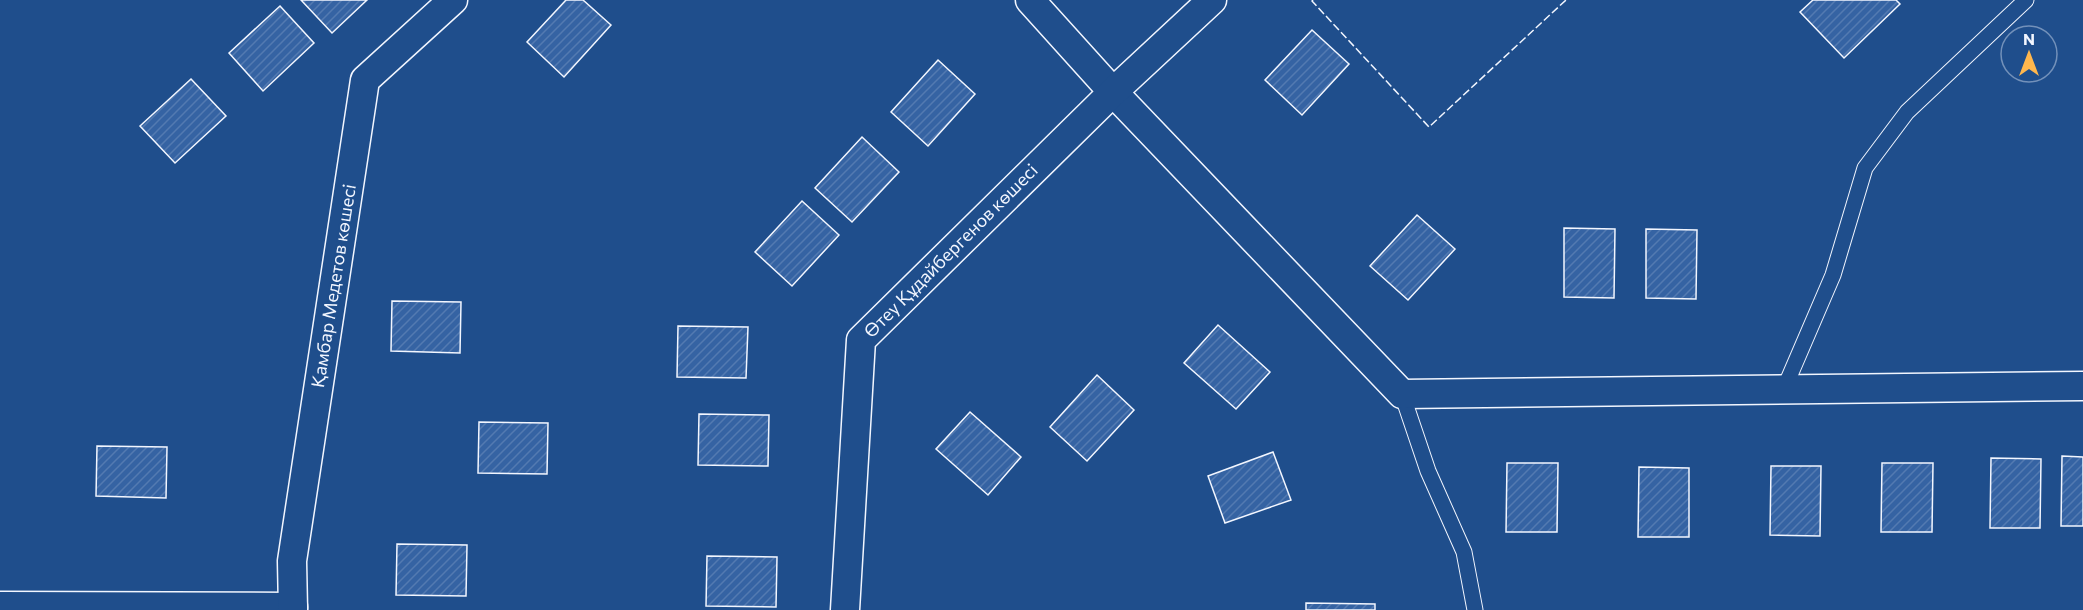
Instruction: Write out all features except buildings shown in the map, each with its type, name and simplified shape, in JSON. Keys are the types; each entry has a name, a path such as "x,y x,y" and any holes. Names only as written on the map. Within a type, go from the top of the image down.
{"street":[{"name":"Қамбар Медетов көшесі","path":"293,608 292,561 365,80 453,0"},
{"path":"1030,0 1113,92 1402,394 2083,386"},
{"name":"Өтеу Құдайбергенов көшесі","path":"845,610 861,340 1113,92 1212,0"},
{"path":"0,606 293,608"}],"lane":[{"path":"1784,390 1833,275 1865,168 1907,112 2026,0"},
{"path":"1402,394 1428,471 1464,552 1475,610"}],"fence":[{"path":"1313,0 1429,127 1566,0"}]}
